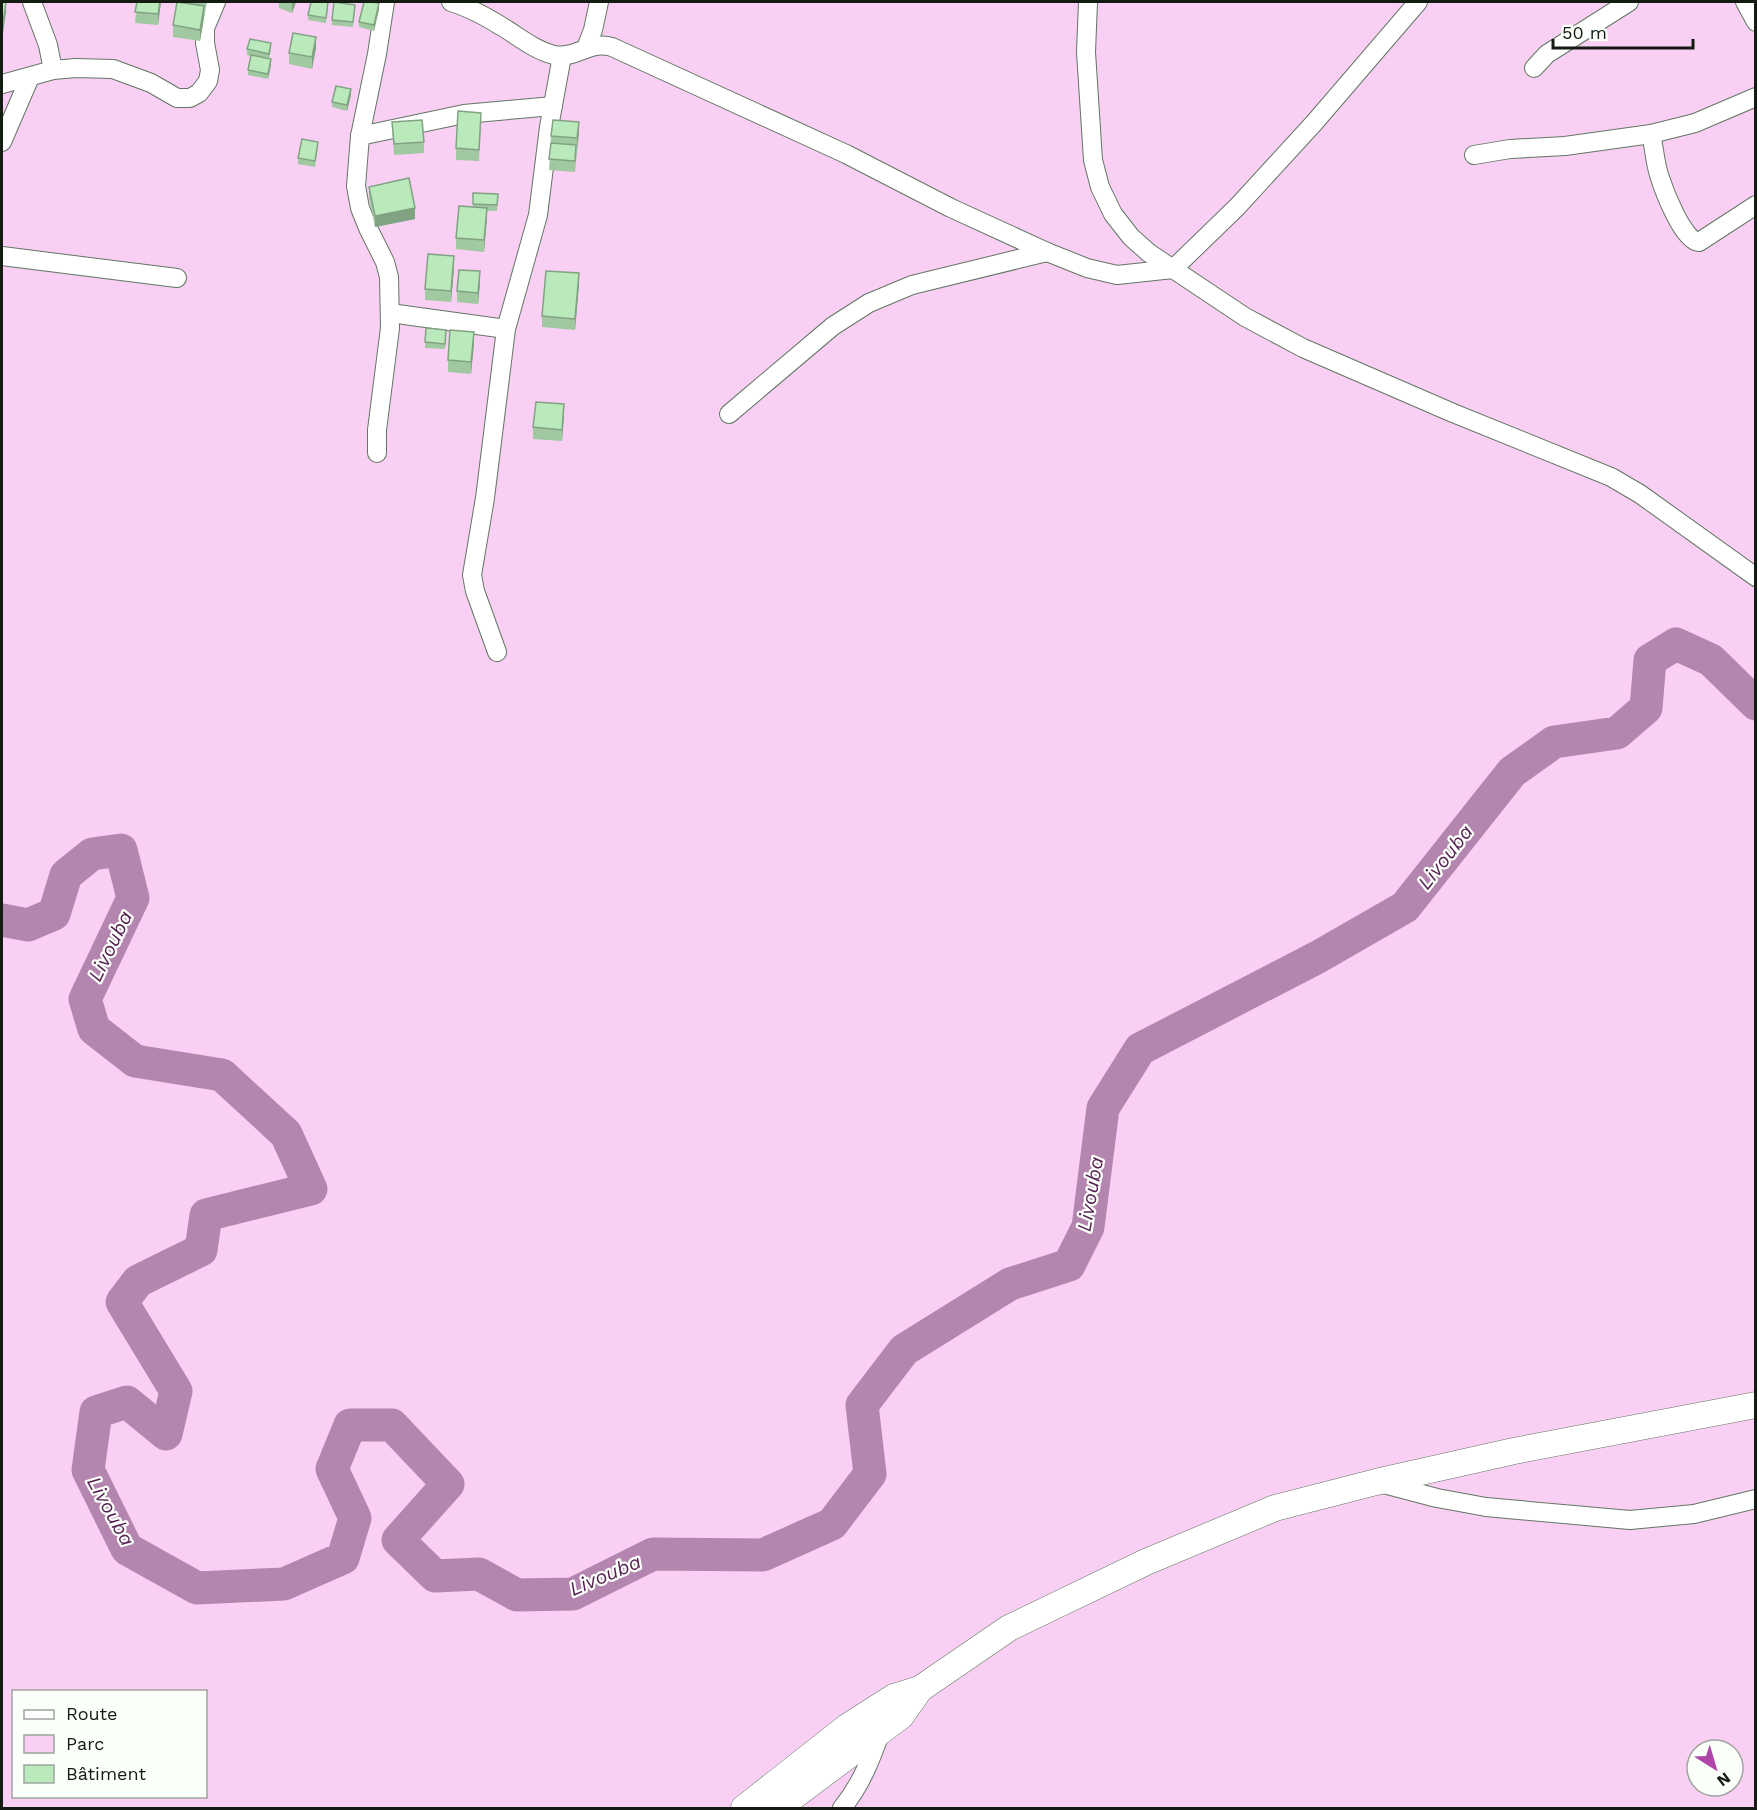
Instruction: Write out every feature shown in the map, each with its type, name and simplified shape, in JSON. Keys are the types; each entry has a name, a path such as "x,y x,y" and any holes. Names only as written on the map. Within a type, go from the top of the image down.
{"highway":[{"path":"744,1809 848,1727 894,1697 920,1689 1009,1628 1146,1562 1275,1508 1376,1482 1514,1451 1755,1405"},
{"path":"778,1809 901,1716 920,1689"}],"street":[{"path":"32,2 48,45 53,70"},
{"path":"2,84 53,70 113,69 151,83 177,98 185,99 195,96 208,81 210,70 205,28 216,2"},
{"path":"377,453 377,429 390,328 389,277 385,262 360,208 356,186 360,136 385,2"},
{"path":"451,2 464,6 500,25 540,50 562,56 576,54 596,44 604,44 644,60 846,154 951,208 1047,252 1087,268 1117,275 1173,269 1253,190 1418,2"},
{"path":"586,48 593,30 599,2"},
{"path":"1088,2 1086,52 1093,160 1100,187 1113,214 1131,237 1149,253 1245,317 1303,348 1432,405 1611,477 1640,494 1755,577"},
{"path":"1534,68 1547,54 1629,2"},
{"path":"1745,2 1755,22"},
{"path":"497,652 475,591 472,574 485,498 506,329 538,215 562,56"},
{"path":"2,142 30,77"},
{"path":"1474,155 1510,148 1565,146 1651,134 1695,123 1755,97"},
{"path":"360,136 464,114 553,106"},
{"path":"1651,134 1659,176 1684,231 1691,240 1699,242 1710,237 1755,206"},
{"path":"729,414 833,326 869,303 912,285 1047,252"},
{"path":"2,256 177,278"},
{"path":"390,312 506,329"},
{"path":"1376,1482 1437,1498 1486,1507 1630,1521 1694,1514 1755,1499"},
{"path":"842,1809 854,1794 868,1766 881,1731"}],"green space":[{"path":"2,2 1755,2 1755,1808 2,1808"}],"building":[{"path":"2,2 6,2 2,30"},
{"path":"137,2 160,2 158,14 135,12"},
{"path":"177,2 204,6 200,30 173,25"},
{"path":"311,2 328,2 326,18 308,15"},
{"path":"334,2 355,5 353,22 332,20"},
{"path":"364,2 379,3 374,25 359,22"},
{"path":"293,33 316,37 312,57 289,53"},
{"path":"250,39 271,43 269,54 247,49"},
{"path":"251,55 271,59 268,74 248,70"},
{"path":"336,86 351,89 347,105 332,102"},
{"path":"458,111 481,113 479,150 456,148"},
{"path":"422,120 424,142 394,144 392,122"},
{"path":"553,120 579,122 577,138 551,136"},
{"path":"302,139 318,142 315,161 298,158"},
{"path":"551,143 576,145 575,161 549,159"},
{"path":"409,178 415,208 375,216 369,187"},
{"path":"473,193 498,194 497,205 473,204"},
{"path":"459,206 487,208 484,240 456,238"},
{"path":"428,254 454,256 451,291 425,289"},
{"path":"459,270 480,271 478,293 457,291"},
{"path":"546,271 579,273 575,319 542,316"},
{"path":"426,328 446,330 445,344 425,342"},
{"path":"450,330 474,332 471,362 448,360"},
{"path":"536,402 564,404 562,430 533,427"}],"waterway":[{"name":"Livouba","path":"2,920 28,925 54,914 66,875 92,854 121,850 133,898 85,999 94,1029 135,1061 222,1075 286,1134 311,1189 206,1215 201,1250 138,1281 122,1302 176,1391 166,1434 127,1402 96,1412 88,1470 127,1549 197,1588 284,1584 343,1558 355,1518 332,1469 350,1425 392,1425 448,1484 398,1540 435,1576 479,1574 517,1595 573,1594 653,1554 763,1555 832,1524 870,1474 862,1405 904,1350 1010,1284 1069,1265 1088,1227 1103,1108 1140,1049 1318,957 1405,907 1512,772 1554,742 1617,733 1646,708 1650,660 1676,644 1711,660 1756,704"}]}
